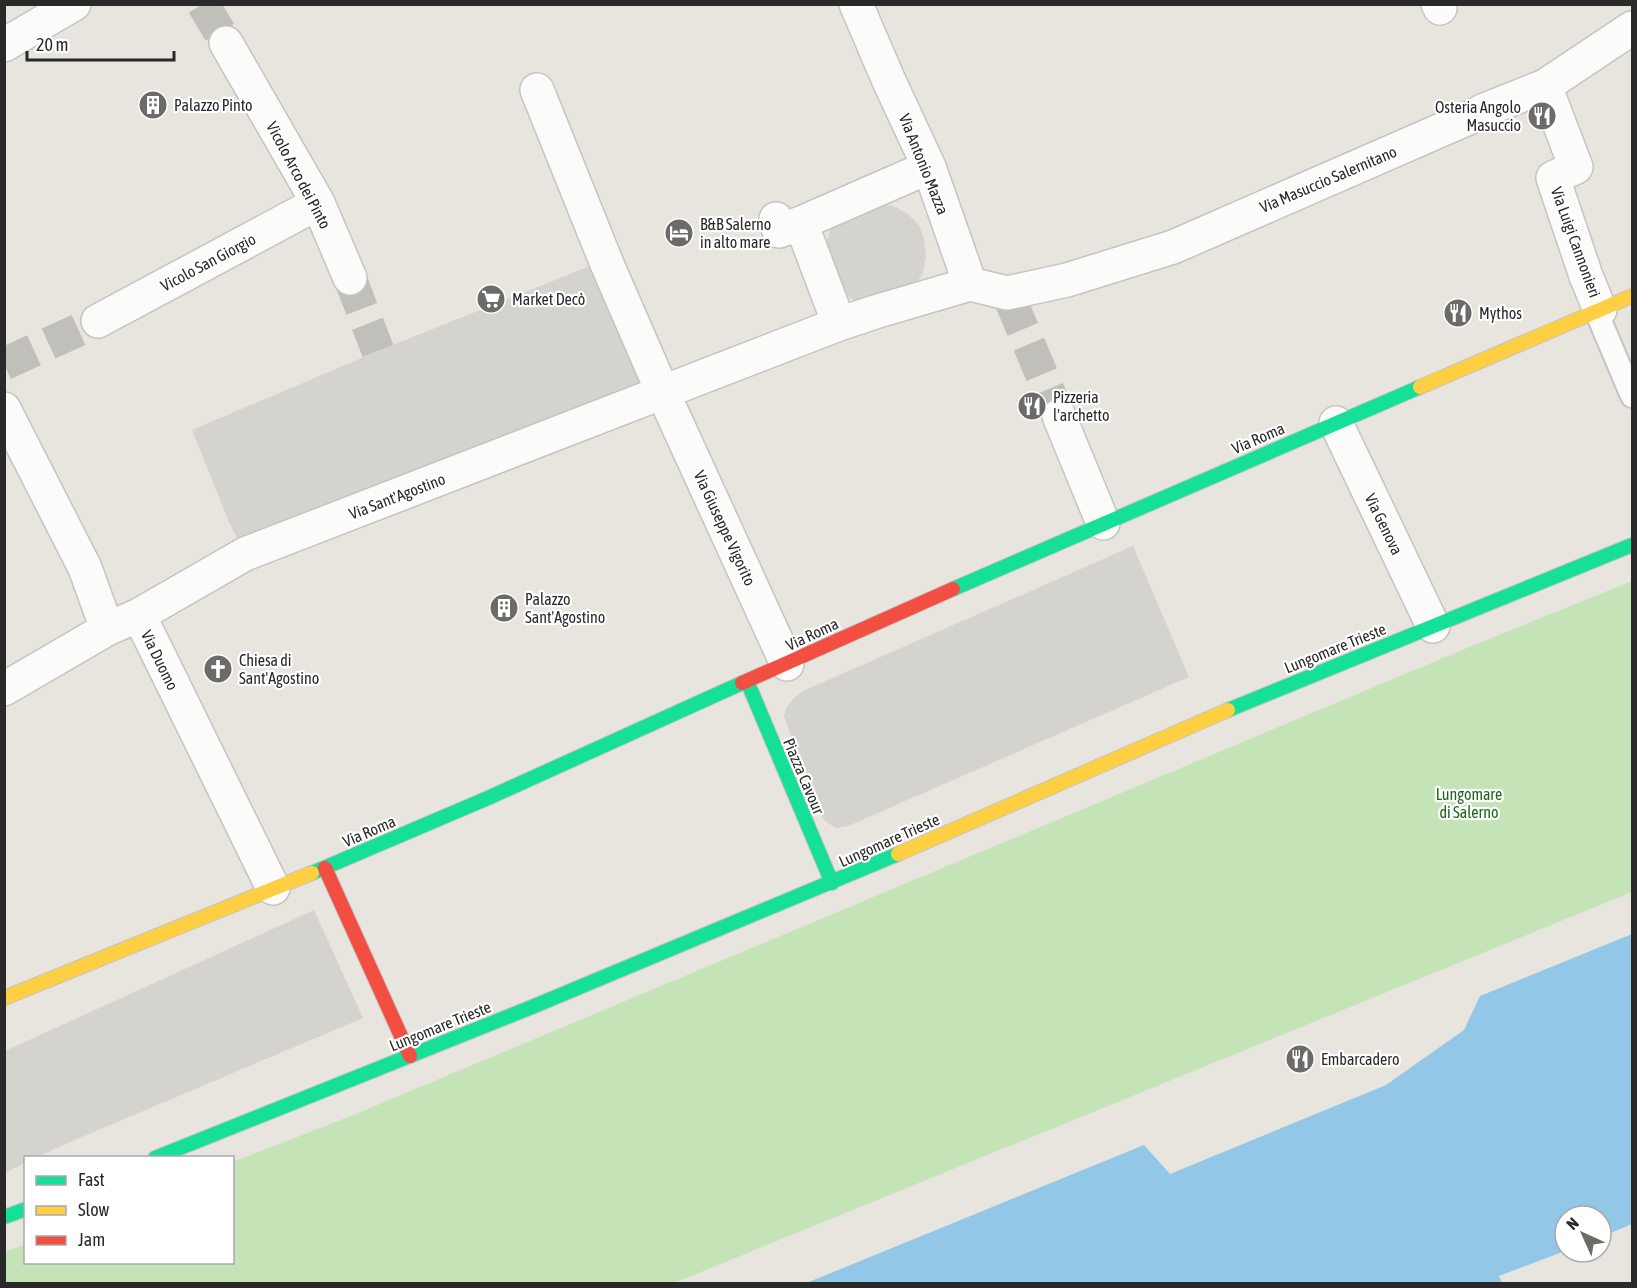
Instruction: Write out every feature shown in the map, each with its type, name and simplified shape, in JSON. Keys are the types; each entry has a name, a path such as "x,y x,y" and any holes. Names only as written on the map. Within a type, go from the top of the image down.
{"main road":[{"name":"Via Roma","path":"4,998 325,868 488,798 1102,523 1632,296"},
{"name":"Lungomare Trieste","path":"160,1156 832,883 1209,718 1632,545"},
{"name":"Piazza Cavour","path":"747,681 832,883"},
{"path":"325,868 410,1056"},
{"path":"4,1217 24,1210"}],"street":[{"name":"Via Antonio Mazza","path":"856,4 929,167 970,284"},
{"path":"4,45 55,9"},
{"name":"Via Masuccio Salernitano","path":"970,284 1009,296 1173,247 1480,114 1482,111 1545,86 1632,28"},
{"name":"Vicolo Arco dei Pinto","path":"226,44 318,203 350,278"},
{"name":"Via Luigi Cannonieri","path":"1545,86 1576,168 1553,178 1598,310"},
{"path":"537,90 607,264 663,393"},
{"path":"839,324 788,221 929,167"},
{"name":"Vicolo San Giorgio","path":"98,321 318,203"},
{"name":"Via Sant'Agostino","path":"139,615 245,555 839,324 970,284"},
{"name":"Via Giuseppe Vigorito","path":"663,393 788,664"},
{"path":"4,410 85,568 107,629"},
{"path":"1059,416 1102,523"},
{"name":"Via Genova","path":"1336,423 1433,626"},
{"name":"Via Duomo","path":"4,689 107,629 139,615 273,888"}],"lane":[{"path":"1598,310 1632,396"}],"green space":[{"name":"Lungomare di Salerno","path":"1632,581 1632,892 674,1283 5,1283 5,1252 24,1244 24,1264 234,1264 234,1162 351,1116"}],"shaded area":[{"path":"879,203 893,206 907,213 919,225 926,256 923,273 914,287 870,304 853,300 840,290 825,247 829,233 838,220"},
{"path":"590,266 646,386 245,554 229,522 192,430 378,351"},
{"path":"1133,546 1189,677 848,826 836,828 825,821 784,716 794,698 803,691"},
{"path":"314,910 363,1018 39,1156 24,1156 24,1164 5,1173 5,1051"}],"water":[{"path":"1632,934 1632,1283 804,1284 1144,1145 1170,1174 1386,1085 1464,1030 1480,996"}],"pier":[{"path":"1632,1224 1632,1283 1502,1283 1499,1276 1553,1256 1553,1264 1613,1264 1613,1232"}],"tunnel":[{"path":"203,4 226,43"},
{"path":"350,278 378,351"},
{"path":"1010,299 1059,416"},
{"path":"4,364 98,321"}],"traffic: fast":[{"path":"953,589 1420,387"},
{"path":"1228,710 1632,545"},
{"path":"747,681 832,883"},
{"path":"312,873 488,798 742,683"},
{"path":"160,1156 532,1007 898,854"},
{"path":"4,1217 24,1210"}],"traffic: slow":[{"path":"1420,387 1632,296"},
{"path":"898,854 1228,710"},
{"path":"4,998 312,873"}],"traffic: jam":[{"path":"742,683 953,589"},
{"path":"325,868 410,1056"}],"place":[{"name":"Palazzo Pinto","path":"153,105"},
{"name":"Osteria Angolo Masuccio","path":"1542,116"},
{"name":"B&B Salerno in alto mare","path":"679,233"},
{"name":"Market Decò","path":"491,299"},
{"name":"Mythos","path":"1458,313"},
{"name":"Pizzeria l'archetto","path":"1032,406"},
{"name":"Palazzo Sant'Agostino","path":"504,608"},
{"name":"Chiesa di Sant'Agostino","path":"218,669"},
{"name":"Embarcadero","path":"1300,1059"}]}
